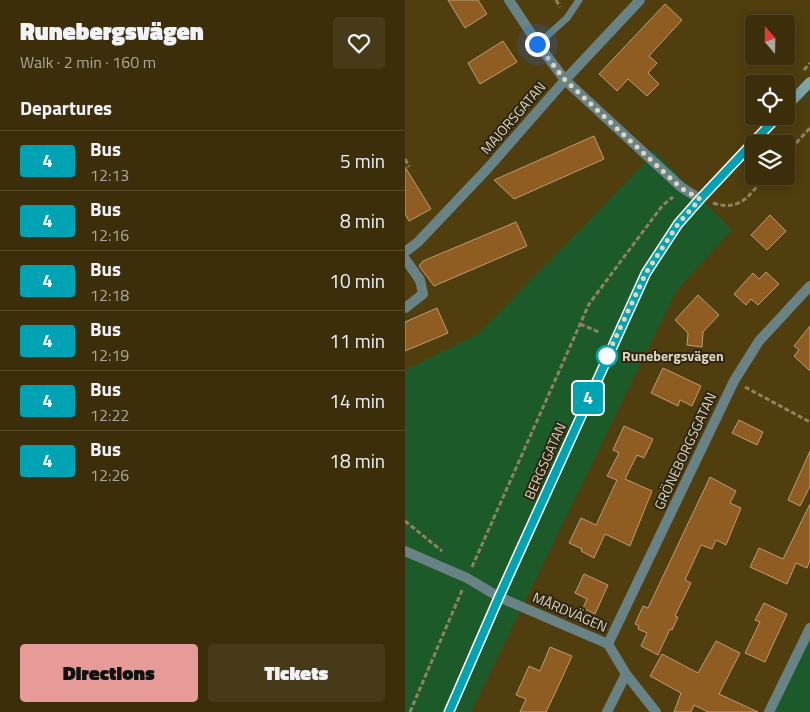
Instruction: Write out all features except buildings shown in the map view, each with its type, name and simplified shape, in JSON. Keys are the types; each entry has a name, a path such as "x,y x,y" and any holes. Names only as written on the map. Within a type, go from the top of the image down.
{"street":[{"path":"509,0 537,44 565,80 681,188 700,199"},
{"name":"MAJORSGATAN","path":"405,252 418,242 488,168 565,80 640,0"},
{"path":"795,98 810,82"},
{"name":"BERGSGATAN","path":"449,712 646,273 678,224 770,125"},
{"path":"405,259 420,280 423,294 405,308"},
{"name":"GRÖNEBORGSGATAN","path":"609,644 734,381 759,341 810,286"},
{"name":"MÅRDVÄGEN","path":"405,552 467,578 499,597 609,644 625,674 656,712"},
{"path":"769,712 810,628"},
{"path":"607,712 625,674"}],"lane":[{"path":"537,44 567,18 579,0"}],"path":[{"path":"795,144 810,128"},
{"path":"405,159 409,167"},
{"path":"700,199 723,206 741,203 757,185"},
{"path":"410,712 467,578 589,304 663,206 673,197"},
{"path":"580,324 599,332"},
{"path":"734,381 810,422"}],"green space":[{"path":"652,149 732,230 676,291 471,712 405,712 405,370 478,334 650,158"},
{"path":"810,628 810,712 769,712"}],"bus line":[{"name":"4","path":"449,712 646,273 678,224 770,125"}],"place":[{"name":"Runebergsvägen","path":"607,356"}],"route":[{"path":"537,44 565,80 681,188 700,199 678,224 646,273 607,356"}]}
